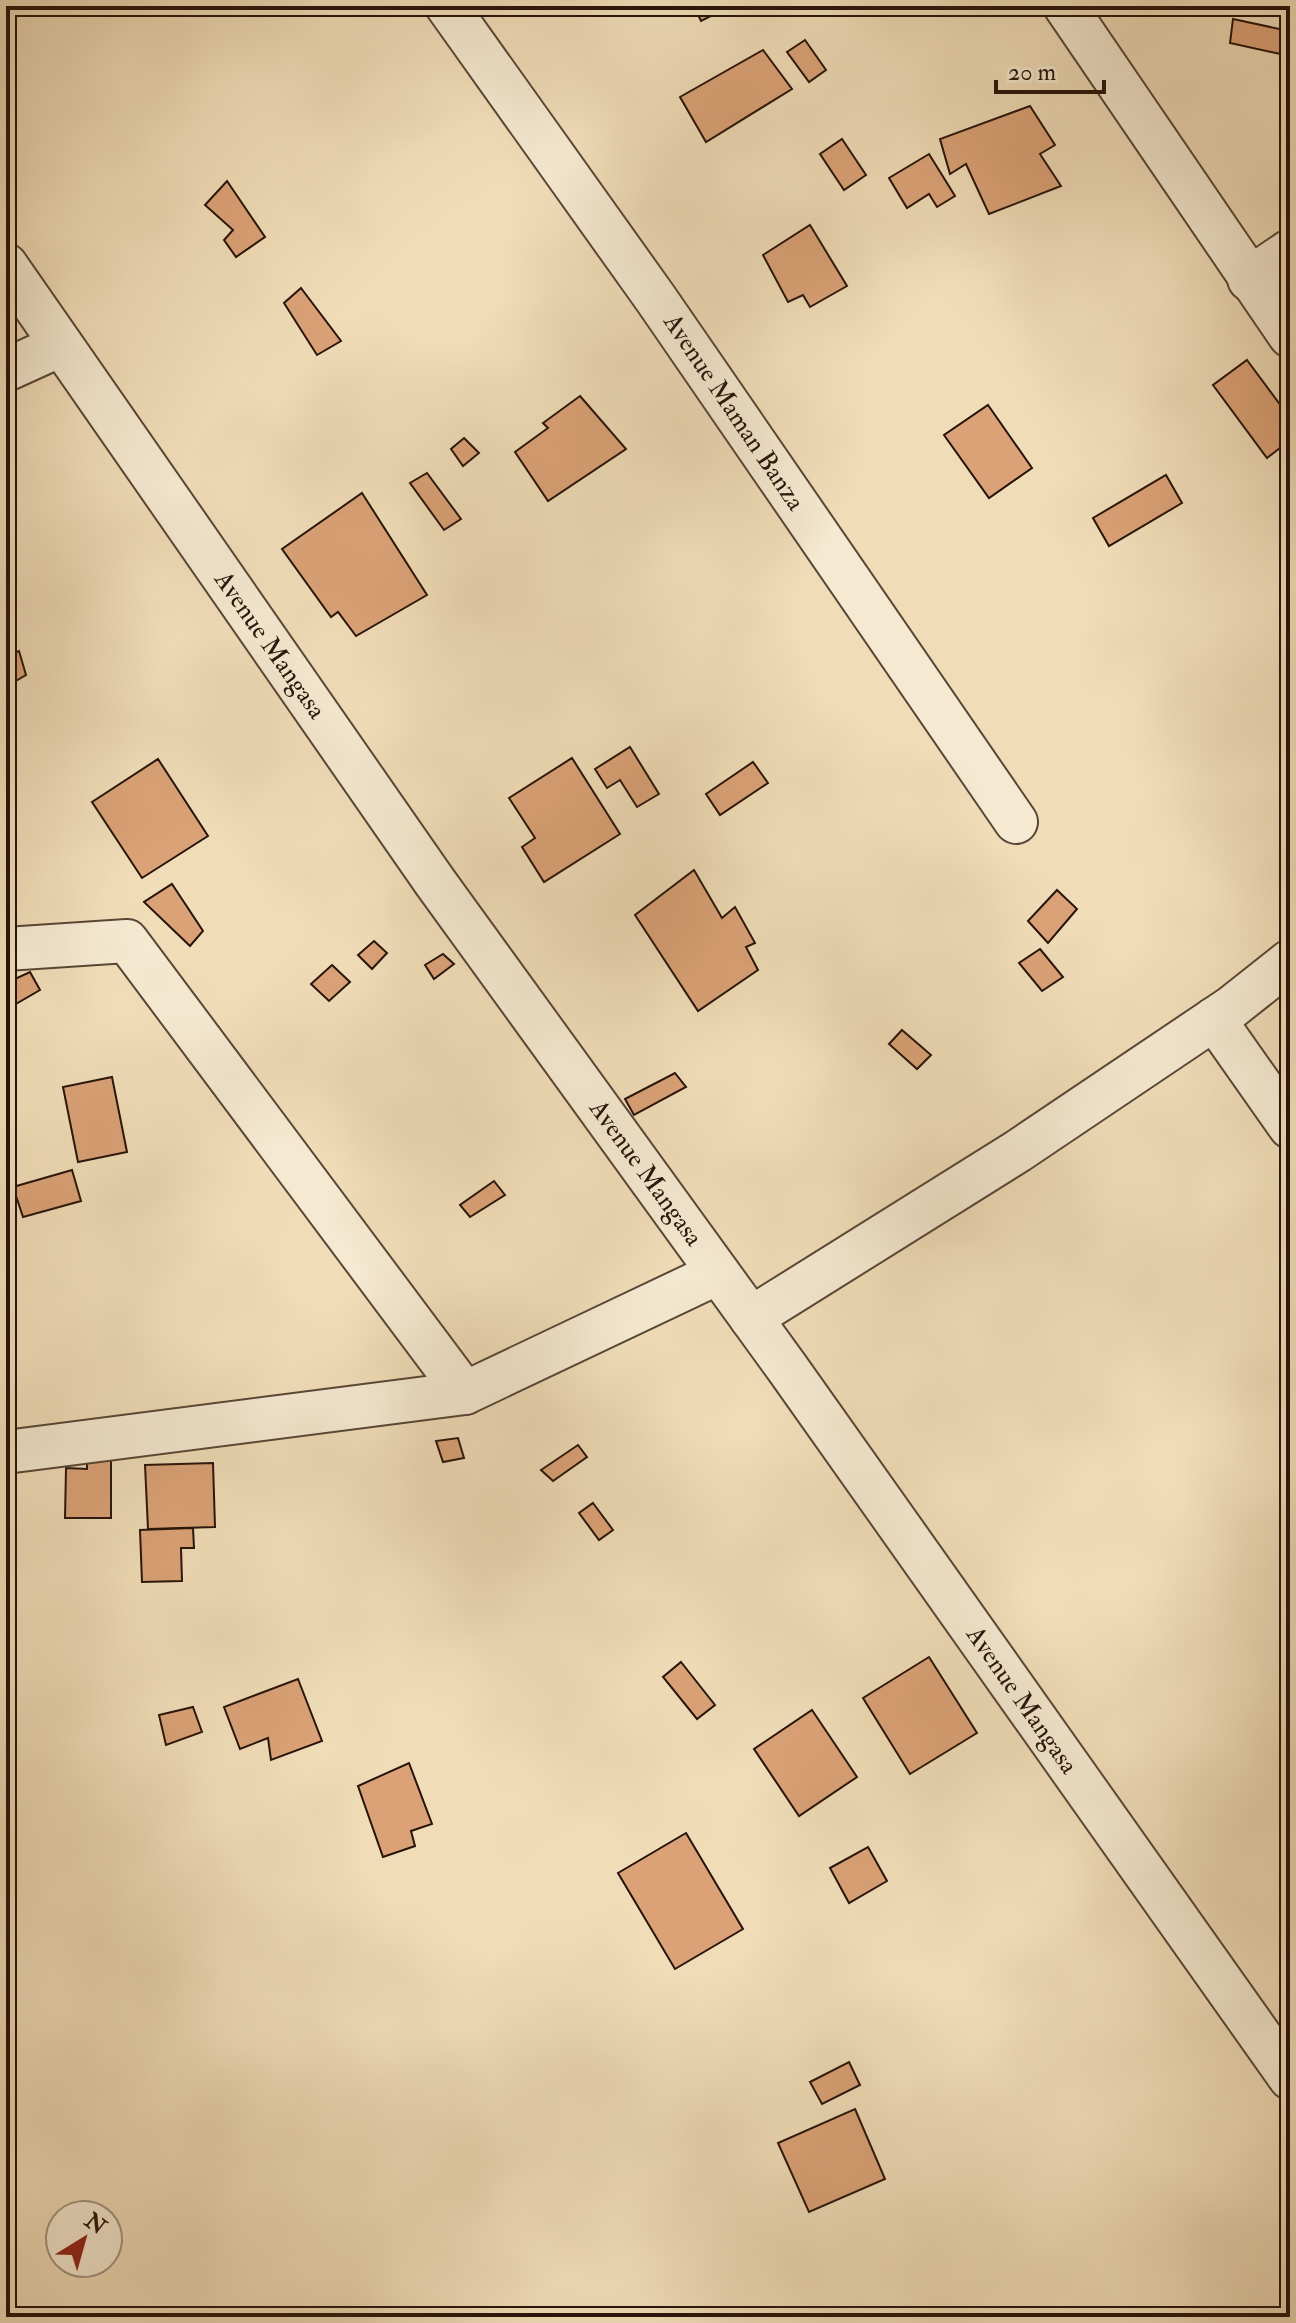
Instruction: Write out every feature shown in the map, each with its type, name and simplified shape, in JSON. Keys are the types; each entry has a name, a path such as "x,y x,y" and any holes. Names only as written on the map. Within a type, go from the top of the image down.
{"street":[{"name":"Avenue Maman Banza","path":"447,6 656,299 1016,822"},
{"path":"1065,6 1290,336"},
{"path":"1250,279 1290,252"},
{"name":"Avenue Mangasa","path":"6,265 435,882 751,1318 1290,2078"},
{"path":"6,370 61,345"},
{"path":"6,949 127,941 465,1393"},
{"path":"751,1318 1018,1151 1214,1019 1290,961"},
{"path":"1214,1019 1290,1127"},
{"path":"6,1452 465,1393 718,1273"}],"building":[{"path":"694,6 721,6 723,10 701,21"},
{"path":"1233,19 1289,31 1285,55 1230,43"},
{"path":"805,40 826,70 809,82 787,52"},
{"path":"763,50 792,89 706,142 680,97"},
{"path":"1030,106 1055,145 1040,154 1061,186 989,214 966,164 950,174 940,139"},
{"path":"842,139 866,175 844,190 820,154"},
{"path":"929,154 955,196 937,207 929,194 907,208 889,178"},
{"path":"227,181 265,237 236,257 224,240 233,230 205,205"},
{"path":"810,225 847,286 810,307 803,295 788,302 763,255"},
{"path":"301,288 341,341 317,355 284,303"},
{"path":"1247,360 1290,418 1290,440 1267,458 1213,385"},
{"path":"580,396 626,449 548,501 515,452 548,428 543,423"},
{"path":"988,405 1032,468 989,498 944,435"},
{"path":"464,438 479,453 463,466 451,449"},
{"path":"427,473 461,519 444,530 410,483"},
{"path":"1166,475 1182,503 1109,546 1093,518"},
{"path":"362,493 427,595 356,636 338,612 331,617 282,549"},
{"path":"19,651 26,675 14,682 6,669 6,656"},
{"path":"630,747 659,794 637,807 620,780 607,788 595,769"},
{"path":"572,758 620,834 544,882 522,847 535,838 509,798"},
{"path":"158,759 208,836 142,878 92,802"},
{"path":"753,762 768,783 720,815 706,794"},
{"path":"694,870 722,918 735,907 755,943 746,947 758,970 698,1011 635,915"},
{"path":"172,884 203,931 190,946 144,902"},
{"path":"1057,890 1077,909 1048,943 1028,921"},
{"path":"374,941 387,953 372,969 358,955"},
{"path":"1040,949 1063,977 1042,991 1019,963"},
{"path":"443,954 454,964 434,979 425,965"},
{"path":"332,965 350,982 329,1001 311,984"},
{"path":"30,972 40,990 14,1005 6,983"},
{"path":"902,1030 931,1055 917,1069 889,1044"},
{"path":"675,1073 686,1087 634,1115 625,1099"},
{"path":"112,1077 127,1152 78,1162 63,1087"},
{"path":"72,1170 81,1201 23,1217 13,1187"},
{"path":"494,1181 505,1195 470,1217 460,1205"},
{"path":"458,1438 464,1458 443,1462 436,1441"},
{"path":"578,1445 587,1457 553,1481 541,1470"},
{"path":"87,1459 111,1459 111,1518 65,1518 66,1468 87,1469"},
{"path":"213,1463 215,1527 148,1529 145,1465"},
{"path":"593,1503 613,1530 599,1540 579,1513"},
{"path":"193,1528 194,1548 181,1548 182,1581 142,1582 140,1530"},
{"path":"929,1657 977,1733 910,1774 863,1698"},
{"path":"681,1662 715,1705 697,1719 663,1677"},
{"path":"298,1679 322,1741 271,1760 268,1738 240,1749 224,1707"},
{"path":"193,1707 202,1732 166,1745 159,1715"},
{"path":"812,1710 857,1777 799,1816 754,1749"},
{"path":"409,1763 432,1824 411,1831 415,1846 383,1857 358,1786"},
{"path":"686,1833 743,1929 675,1969 618,1873"},
{"path":"868,1847 887,1881 849,1903 830,1868"},
{"path":"849,2062 860,2085 822,2104 810,2082"},
{"path":"855,2109 885,2179 809,2212 778,2143"}]}
